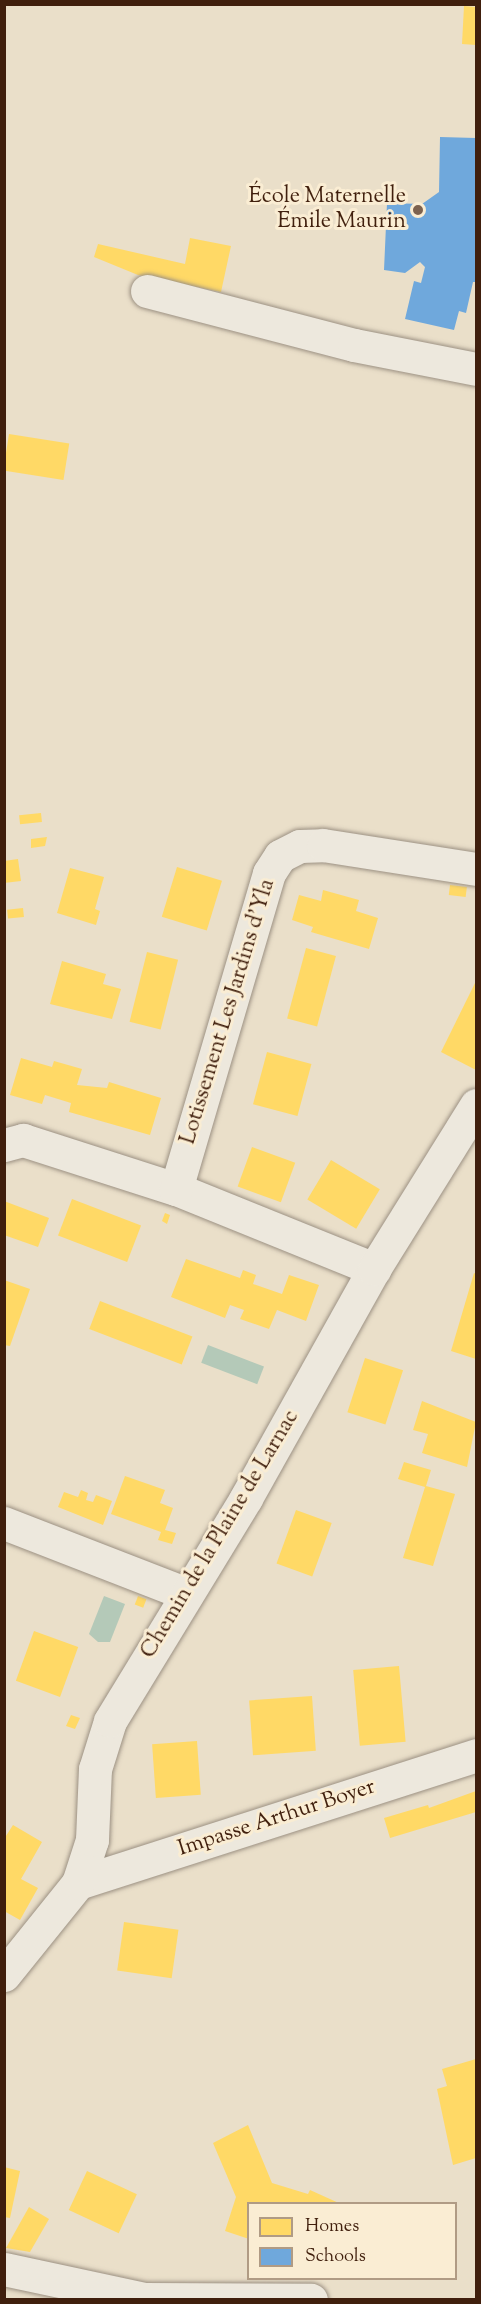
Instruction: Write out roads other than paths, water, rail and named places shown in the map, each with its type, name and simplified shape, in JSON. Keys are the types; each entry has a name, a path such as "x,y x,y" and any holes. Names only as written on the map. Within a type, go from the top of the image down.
{"street":[{"path":"147,291 354,345 477,369"},
{"name":"Lotissement Les Jardins d'Yla","path":"176,1189 269,873 280,856 300,846 323,845 477,869"},
{"name":"Chemin de la Plaine de Larnac","path":"4,1976 78,1883 92,1840 95,1769 110,1721 246,1498 374,1269 477,1105"},
{"path":"4,1145 23,1140 176,1189 374,1269"},
{"path":"4,1523 187,1594"},
{"name":"Impasse Arthur Boyer","path":"78,1883 477,1755"},
{"path":"4,2269 144,2299 311,2300"}],"place":[{"name":"École Maternelle Émile Maurin","path":"418,210"}]}
